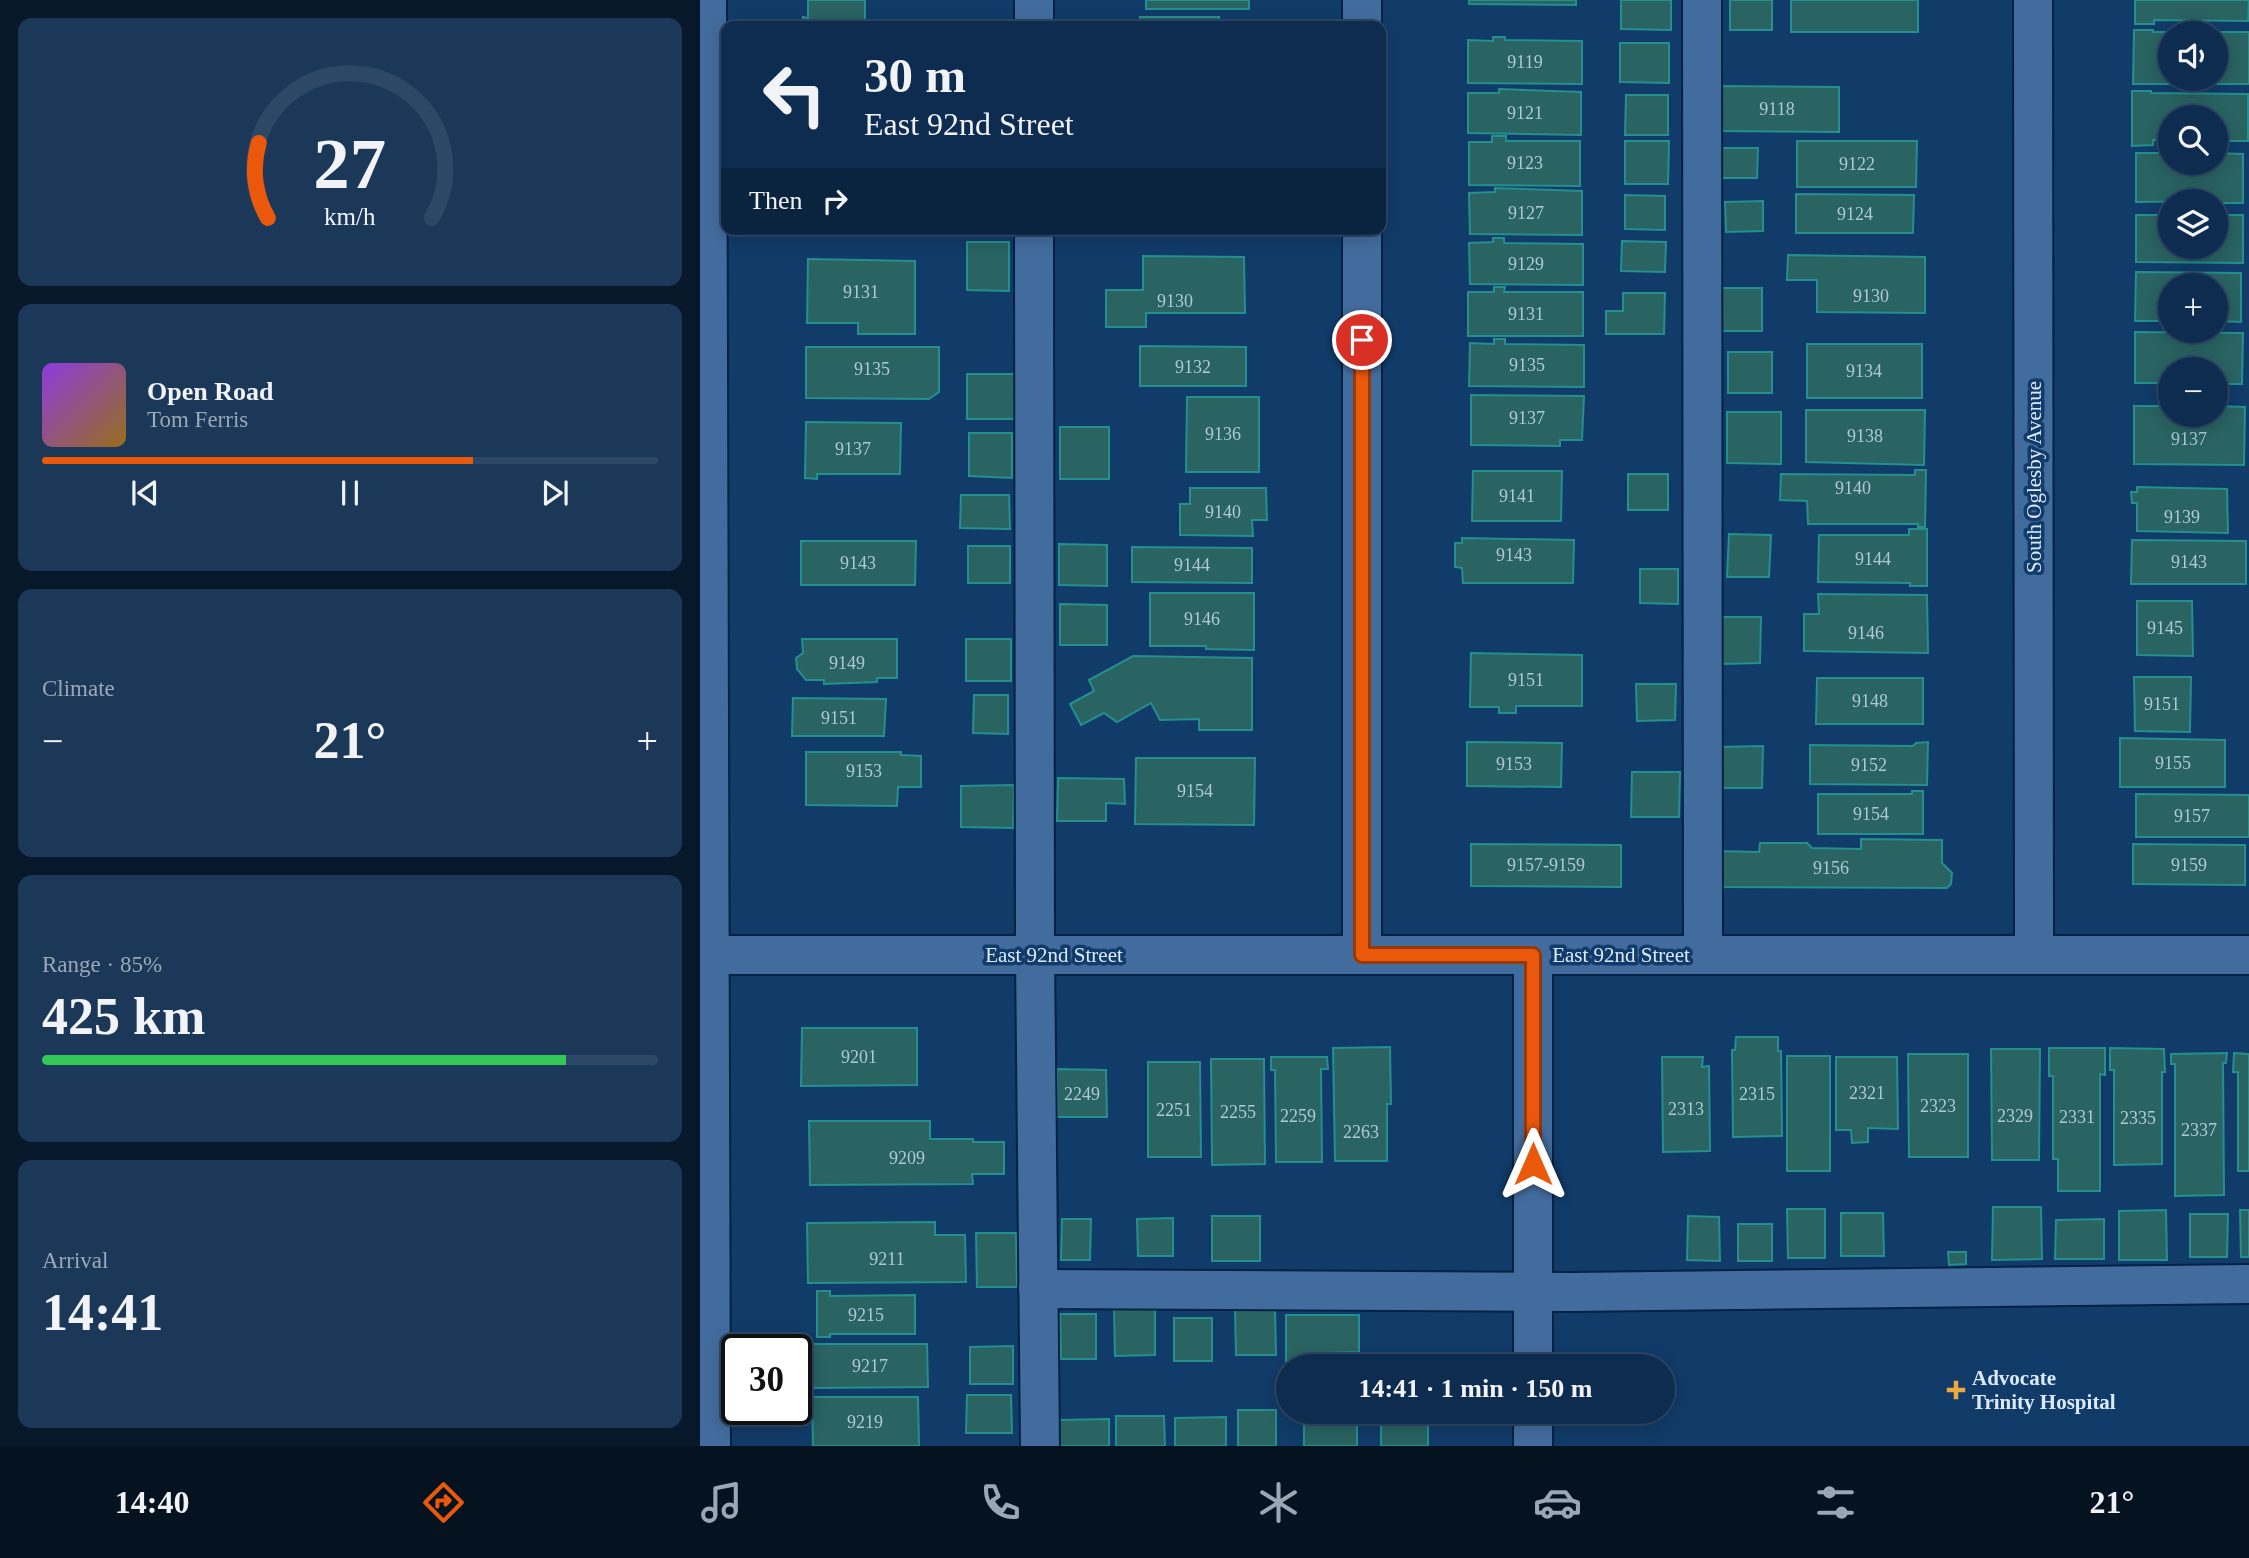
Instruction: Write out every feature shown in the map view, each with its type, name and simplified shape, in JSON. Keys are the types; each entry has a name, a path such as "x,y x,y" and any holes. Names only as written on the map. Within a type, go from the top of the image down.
{"street":[{"path":"707,0 705,955 711,1446"},
{"path":"1034,0 1034,21"},
{"path":"1362,0 1362,21"},
{"path":"1702,0 1703,955"},
{"name":"South Oglesby Avenue","path":"2034,0 2034,955"},
{"path":"1034,235 1035,955 1040,1446"},
{"path":"1362,235 1362,955"},
{"name":"East 92nd Street","path":"705,955 2249,955"},
{"path":"1533,955 1533,1354"},
{"path":"1038,1289 1533,1292 2249,1284"},
{"path":"1533,1424 1533,1446"}],"building":[{"path":"808,0 865,0 865,21 803,21 803,17 808,18"},
{"path":"1146,0 1249,0 1249,9 1146,9"},
{"path":"1469,0 1576,0 1576,5 1469,4"},
{"path":"1621,0 1671,0 1671,30 1621,29"},
{"path":"1730,0 1772,0 1772,30 1730,30"},
{"path":"1791,0 1918,0 1918,32 1791,32"},
{"path":"2135,0 2249,0 2248,21 2154,20 2154,24 2135,24"},
{"path":"1140,17 1219,17 1219,21 1140,21"},
{"path":"2134,30 2158,32 2158,84 2133,84"},
{"path":"2228,32 2249,32 2249,84 2228,84"},
{"path":"1493,37 1505,37 1505,40 1582,41 1582,84 1468,83 1468,40 1493,41"},
{"path":"1620,43 1669,43 1669,83 1620,82"},
{"path":"1715,86 1839,87 1839,132 1715,131"},
{"path":"1499,89 1581,92 1581,135 1468,133 1468,93 1499,93"},
{"path":"2132,91 2248,94 2248,141 2228,141 2228,105 2158,105 2158,140 2153,140 2153,145 2132,146"},
{"path":"1626,95 1668,95 1668,135 1625,135"},
{"path":"1492,136 1506,136 1506,141 1580,141 1580,186 1469,185 1469,142 1492,142"},
{"path":"1625,141 1669,141 1668,184 1625,184"},
{"path":"1797,141 1917,141 1916,187 1797,187"},
{"path":"1722,148 1758,148 1757,178 1722,178"},
{"path":"2136,153 2158,153 2158,175 2228,175 2228,153 2243,154 2243,203 2228,203 2228,189 2158,189 2158,202 2136,202"},
{"path":"1495,188 1582,191 1582,235 1470,234 1469,193 1495,192"},
{"path":"1796,194 1914,195 1913,233 1796,233"},
{"path":"1625,195 1665,196 1665,230 1625,229"},
{"path":"1763,201 1763,231 1726,232 1725,202"},
{"path":"2136,215 2158,215 2158,259 2228,259 2228,215 2243,215 2243,263 2136,262"},
{"path":"1493,238 1504,238 1504,243 1583,244 1583,285 1470,284 1469,243 1493,242"},
{"path":"1622,241 1666,242 1665,272 1621,271"},
{"path":"967,242 1009,242 1009,291 967,290"},
{"path":"1788,255 1925,257 1925,313 1817,312 1817,280 1787,280"},
{"path":"1143,256 1244,257 1245,313 1146,313 1146,327 1106,327 1106,290 1143,290"},
{"path":"808,259 915,261 915,334 858,334 858,323 807,323"},
{"path":"2136,272 2241,273 2241,322 2228,321 2228,273 2158,273 2158,321 2135,321"},
{"path":"1494,287 1505,287 1504,292 1583,292 1583,336 1468,336 1468,292 1494,292"},
{"path":"1715,288 1762,288 1762,331 1715,331"},
{"path":"1623,293 1665,293 1664,334 1606,334 1606,311 1623,311"},
{"path":"2135,332 2158,332 2158,343 2228,343 2228,333 2243,333 2242,384 2228,384 2228,357 2158,357 2158,383 2135,383"},
{"path":"1494,339 1505,339 1505,344 1584,345 1584,387 1469,386 1470,343 1494,344"},
{"path":"1807,344 1922,344 1922,398 1807,398"},
{"path":"1140,346 1246,347 1246,386 1140,386"},
{"path":"806,347 939,347 939,392 929,399 806,398"},
{"path":"1728,352 1772,352 1772,393 1728,393"},
{"path":"967,374 1014,374 1014,419 967,419"},
{"path":"1471,395 1584,396 1582,440 1560,440 1560,446 1471,445"},
{"path":"1187,397 1259,397 1259,472 1186,472"},
{"path":"2134,406 2158,406 2158,427 2228,427 2228,406 2245,407 2244,465 2134,464"},
{"path":"1806,410 1925,410 1924,465 1806,462"},
{"path":"1727,412 1781,412 1781,464 1727,463"},
{"path":"806,422 901,423 900,474 817,474 817,479 805,478"},
{"path":"1060,427 1109,427 1109,479 1060,479"},
{"path":"969,433 1012,433 1012,478 969,476"},
{"path":"1915,470 1926,470 1925,527 1918,527 1918,524 1808,524 1807,501 1780,500 1781,474 1915,475"},
{"path":"1473,471 1562,471 1561,521 1472,521"},
{"path":"1628,474 1668,474 1668,510 1628,510"},
{"path":"2137,487 2227,489 2228,533 2137,531 2137,503 2132,503 2131,492 2137,492"},
{"path":"1190,488 1266,488 1267,520 1252,520 1253,536 1180,535 1180,504 1190,504"},
{"path":"961,495 1009,495 1010,529 960,528"},
{"path":"1909,529 1927,529 1927,586 1910,586 1910,583 1818,582 1819,535 1909,535"},
{"path":"1729,534 1771,535 1769,577 1727,577"},
{"path":"1462,538 1574,540 1573,583 1463,583 1462,568 1455,567 1455,543 1462,543"},
{"path":"2132,540 2246,541 2246,584 2131,584"},
{"path":"801,541 916,541 915,585 801,585"},
{"path":"1059,544 1107,545 1107,586 1059,585"},
{"path":"968,546 1010,546 1010,583 968,583"},
{"path":"1132,547 1252,548 1252,583 1132,582"},
{"path":"1640,569 1678,569 1678,604 1640,603"},
{"path":"1150,593 1254,593 1254,650 1206,649 1206,646 1150,646"},
{"path":"1818,594 1927,595 1928,653 1804,651 1804,614 1819,614"},
{"path":"2137,601 2192,601 2193,656 2137,655"},
{"path":"1060,604 1107,605 1107,645 1060,645"},
{"path":"1722,617 1761,617 1760,663 1722,664"},
{"path":"802,639 897,639 897,678 877,678 877,682 824,684 824,680 806,680 797,669 796,658 803,653"},
{"path":"966,639 1011,639 1011,681 966,681"},
{"path":"1471,653 1582,655 1582,706 1516,706 1516,713 1499,713 1499,707 1470,707"},
{"path":"1133,656 1252,658 1252,730 1199,730 1199,719 1160,720 1151,703 1117,722 1104,713 1081,725 1070,704 1094,691 1089,680"},
{"path":"2134,677 2191,677 2190,732 2135,731"},
{"path":"1817,678 1923,678 1923,724 1816,724"},
{"path":"1636,684 1676,684 1675,720 1637,721"},
{"path":"974,695 1008,695 1008,734 973,733"},
{"path":"793,698 886,699 884,736 792,736"},
{"path":"2120,738 2225,740 2225,787 2120,787"},
{"path":"1467,742 1562,743 1561,787 1467,786"},
{"path":"1928,742 1927,785 1810,784 1810,745 1913,746 1916,743"},
{"path":"1763,746 1762,788 1716,788 1716,747"},
{"path":"806,752 901,752 901,755 921,756 921,787 898,787 897,806 806,805"},
{"path":"1136,758 1255,758 1254,825 1135,824"},
{"path":"1632,772 1680,772 1679,817 1631,817"},
{"path":"1058,778 1124,779 1125,804 1106,803 1106,821 1057,821"},
{"path":"1014,785 1013,828 961,827 961,786"},
{"path":"1912,791 1923,791 1923,834 1818,834 1818,794 1912,794"},
{"path":"2136,794 2249,795 2249,837 2136,837"},
{"path":"1861,839 1942,840 1942,863 1952,873 1951,884 1947,888 1715,887 1716,851 1759,852 1760,843 1807,843 1812,848 1861,849"},
{"path":"1471,844 1621,845 1621,887 1471,886"},
{"path":"2133,844 2245,845 2245,885 2133,884"},
{"path":"802,1028 917,1028 917,1085 801,1086"},
{"path":"1736,1037 1778,1037 1778,1051 1781,1051 1782,1136 1733,1137 1732,1050 1735,1050"},
{"path":"1390,1047 1391,1104 1387,1104 1387,1161 1335,1161 1333,1048"},
{"path":"2049,1048 2105,1048 2105,1075 2100,1074 2100,1191 2058,1191 2058,1159 2053,1159 2053,1076 2049,1076"},
{"path":"2110,1048 2164,1049 2162,1164 2114,1165 2114,1070 2110,1070"},
{"path":"1991,1049 2040,1049 2039,1160 1992,1160"},
{"path":"2227,1053 2226,1063 2223,1063 2224,1195 2175,1196 2175,1064 2171,1064 2171,1054"},
{"path":"2234,1053 2249,1054 2249,1171 2238,1171 2238,1072 2233,1072"},
{"path":"1908,1054 1968,1054 1968,1157 1909,1157"},
{"path":"1787,1056 1830,1056 1830,1171 1787,1171"},
{"path":"1271,1057 1327,1057 1328,1069 1321,1069 1322,1162 1276,1162 1275,1070 1271,1070"},
{"path":"1662,1057 1703,1057 1702,1067 1709,1066 1710,1151 1663,1152"},
{"path":"1836,1057 1897,1057 1898,1129 1868,1128 1868,1142 1852,1143 1851,1130 1836,1130"},
{"path":"1211,1059 1264,1059 1265,1164 1212,1165"},
{"path":"1148,1062 1200,1062 1201,1157 1148,1157"},
{"path":"1057,1069 1106,1070 1107,1117 1057,1117"},
{"path":"809,1121 930,1121 930,1139 1004,1142 1004,1174 972,1174 973,1184 810,1185"},
{"path":"1993,1207 2041,1207 2042,1259 1992,1260"},
{"path":"1787,1209 1825,1209 1825,1258 1788,1258"},
{"path":"2166,1210 2167,1260 2119,1260 2119,1211"},
{"path":"2240,1210 2249,1210 2249,1257 2241,1257"},
{"path":"1841,1213 1883,1213 1884,1256 1841,1256"},
{"path":"2190,1214 2228,1214 2227,1257 2190,1257"},
{"path":"1212,1216 1260,1216 1260,1261 1212,1261"},
{"path":"1688,1216 1719,1217 1720,1261 1687,1260"},
{"path":"1173,1218 1173,1256 1138,1256 1137,1219"},
{"path":"1062,1219 1091,1219 1090,1260 1061,1260"},
{"path":"2104,1219 2104,1259 2055,1259 2056,1220"},
{"path":"935,1222 935,1235 965,1235 966,1282 808,1283 807,1223"},
{"path":"1738,1224 1772,1224 1772,1261 1738,1261"},
{"path":"976,1233 1016,1233 1017,1287 977,1287"},
{"path":"1948,1252 1966,1252 1966,1264 1949,1265"},
{"path":"817,1291 830,1291 830,1296 915,1295 915,1334 830,1334 830,1337 817,1337"},
{"path":"1114,1309 1155,1309 1155,1355 1115,1356"},
{"path":"1235,1310 1275,1310 1276,1355 1236,1355"},
{"path":"1060,1314 1096,1314 1096,1359 1061,1359"},
{"path":"1286,1315 1359,1315 1359,1352 1286,1354"},
{"path":"1174,1318 1212,1318 1212,1361 1174,1361"},
{"path":"812,1344 927,1344 928,1387 813,1388"},
{"path":"1013,1346 1013,1384 970,1384 970,1347"},
{"path":"967,1395 1011,1395 1012,1433 966,1433"},
{"path":"812,1397 918,1397 919,1446 813,1446"},
{"path":"1238,1410 1276,1410 1276,1446 1238,1446"},
{"path":"1116,1416 1164,1416 1165,1446 1116,1446"},
{"path":"1226,1417 1226,1446 1175,1446 1175,1418"},
{"path":"1109,1419 1109,1446 1059,1446 1059,1420"},
{"path":"1304,1424 1357,1424 1357,1446 1304,1446"},
{"path":"1428,1424 1428,1446 1381,1446 1381,1425"}],"place":[{"name":"Advocate Trinity Hospital","path":"1956,1390"}],"route":[{"path":"1362,340 1362,955 1533,955 1533,1164"}]}
